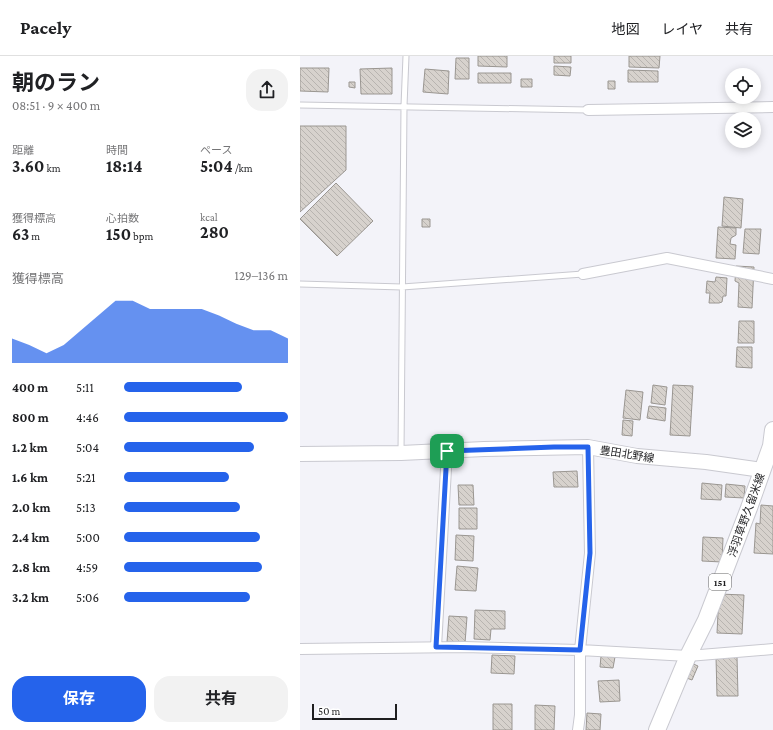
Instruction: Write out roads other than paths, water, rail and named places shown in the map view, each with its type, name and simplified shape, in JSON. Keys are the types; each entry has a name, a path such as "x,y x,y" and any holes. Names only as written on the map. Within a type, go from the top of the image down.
{"main road":[{"name":"浮羽草野久留米線","path":"657,730 688,656 706,620 749,508 767,470 773,430"},
{"name":"豊田北野線","path":"300,454 401,453 588,447 637,456 706,462 767,470"}],"street":[{"path":"588,110 773,107"},
{"path":"583,274 667,258 773,279"},
{"path":"578,730 580,715 580,650 590,553 588,447"},
{"path":"436,647 447,451"},
{"path":"300,649 436,647 580,650 688,656 773,649"}],"lane":[{"path":"401,453 404,106 406,56"},
{"path":"300,105 588,110"},
{"path":"300,284 402,287 583,274"}]}
